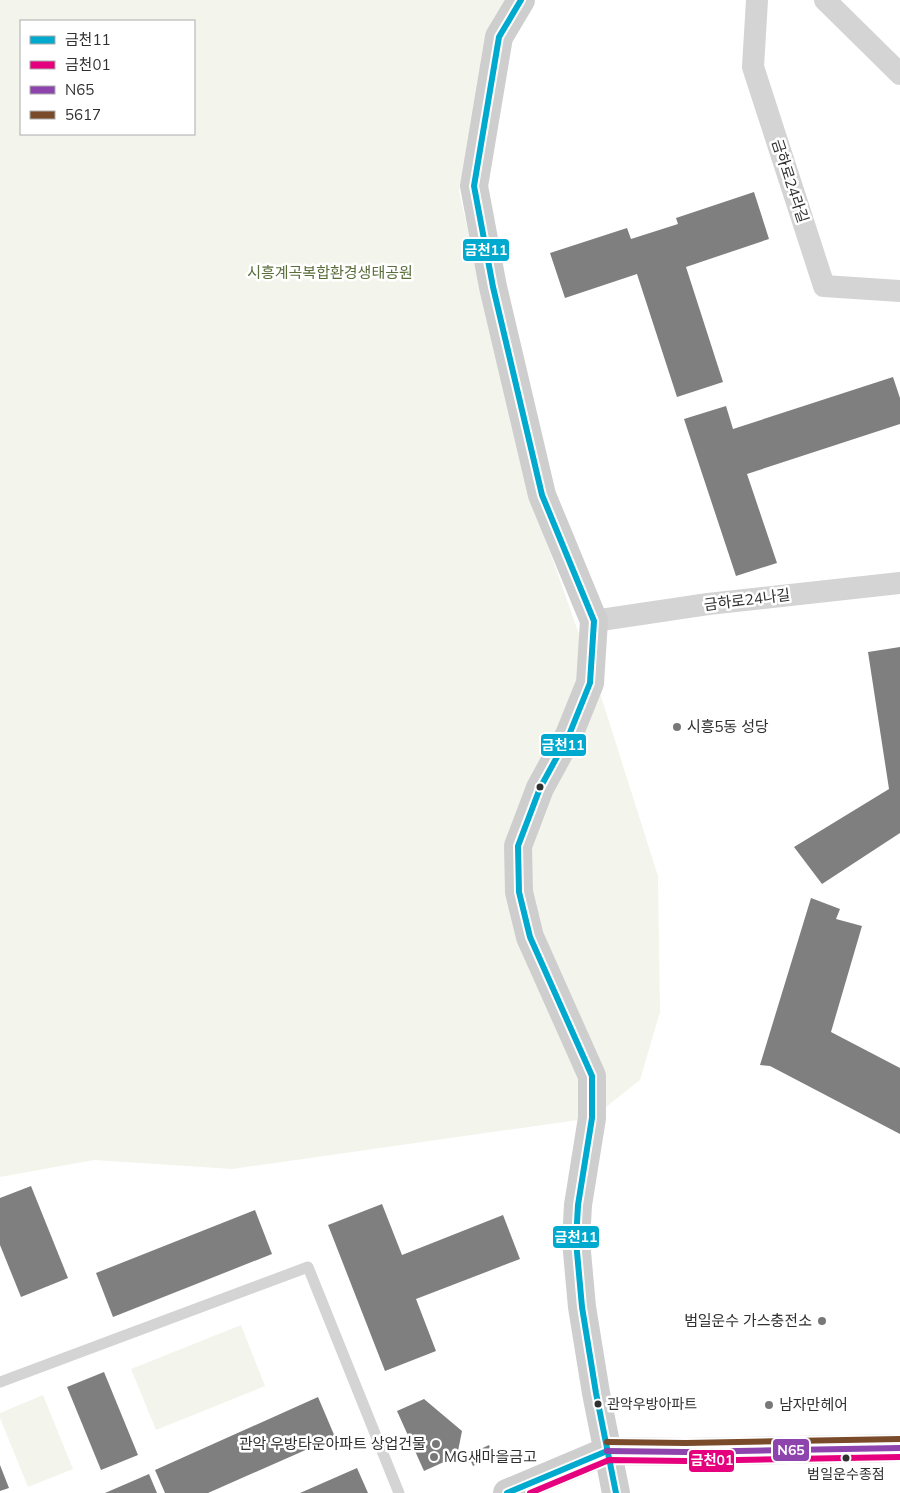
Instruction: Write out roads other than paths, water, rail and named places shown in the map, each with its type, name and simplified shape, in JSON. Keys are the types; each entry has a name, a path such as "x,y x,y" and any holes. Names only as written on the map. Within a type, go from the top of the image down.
{"street":[{"path":"521,0 499,37 474,186 493,287 542,495 594,621 590,683 569,735 540,788 518,846 519,892 530,937 592,1076 592,1118 578,1205 576,1241 582,1307 596,1393 616,1493"},
{"name":"금하로24라길","path":"757,0 753,67 824,286 900,291"},
{"path":"825,0 900,74"},
{"name":"금하로24나길","path":"594,621 708,604 900,583"},
{"path":"507,1493 607,1450 686,1452 900,1448"}],"lane":[{"path":"0,1382 308,1267 399,1493"}],"place":[{"name":"시흥5동 성당","path":"677,727"},
{"name":"범일운수 가스충전소","path":"822,1321"},
{"name":"관악우방아파트","path":"598,1404"},
{"name":"남자만헤어","path":"769,1405"},
{"name":"관악 우방타운아파트 상업건물","path":"436,1444"},
{"name":"MG새마을금고","path":"434,1457"},
{"name":"범일운수종점","path":"846,1458"}],"park label":[{"name":"시흥계곡복합환경생태공원","path":"330,273"}]}
